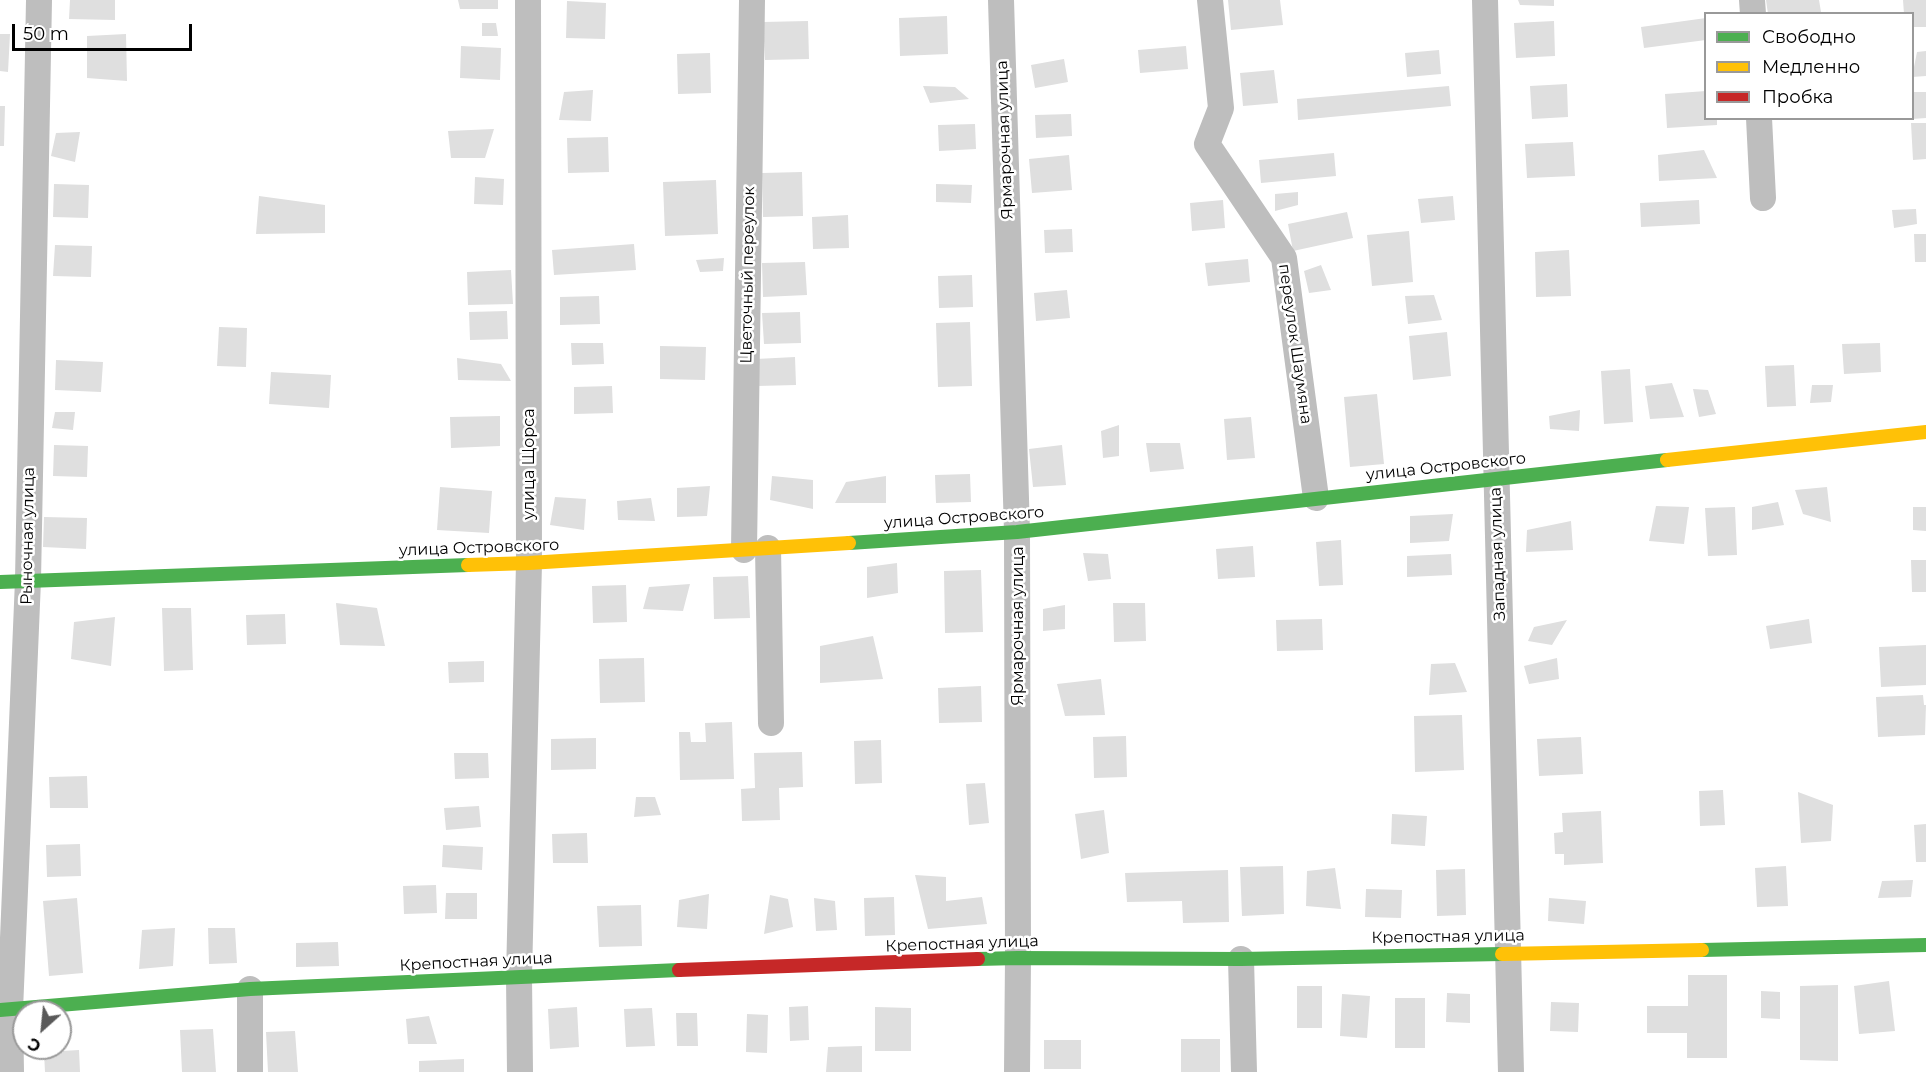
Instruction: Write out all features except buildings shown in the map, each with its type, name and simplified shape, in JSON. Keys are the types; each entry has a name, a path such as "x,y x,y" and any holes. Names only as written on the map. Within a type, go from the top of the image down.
{"street":[{"name":"Рыночная улица","path":"11,1072 5,1010 28,580 39,0"},
{"name":"улица Щорса","path":"520,1072 519,976 529,563 528,0"},
{"name":"Цветочный переулок","path":"752,0 756,549 771,723"},
{"name":"Ярмарочная улица","path":"1001,0 1017,532 1017,1072"},
{"name":"переулок Шаумяна","path":"1210,0 1221,108 1207,144 1284,258 1316,498"},
{"name":"Западная улица","path":"1485,0 1511,1072"},
{"path":"1759,120 1763,198"},
{"name":"улица Островского","path":"0,582 529,563 1017,532 1926,432"},
{"name":"Крепостная улица","path":"5,1010 250,989 519,976 1018,958 1241,959 1926,945"},
{"path":"1241,959 1244,1072"},
{"path":"250,989 250,1072"}],"traffic: fast":[{"path":"849,543 1017,532 1667,460"},
{"path":"0,582 468,565"},
{"path":"1702,950 1926,945"},
{"path":"978,959 1241,959 1502,954"},
{"path":"0,1010 250,989 679,970"}],"traffic: slow":[{"path":"1667,460 1926,432"},
{"path":"468,565 849,543"},
{"path":"1502,954 1702,950"}],"traffic: jam":[{"path":"679,970 978,959"}]}
